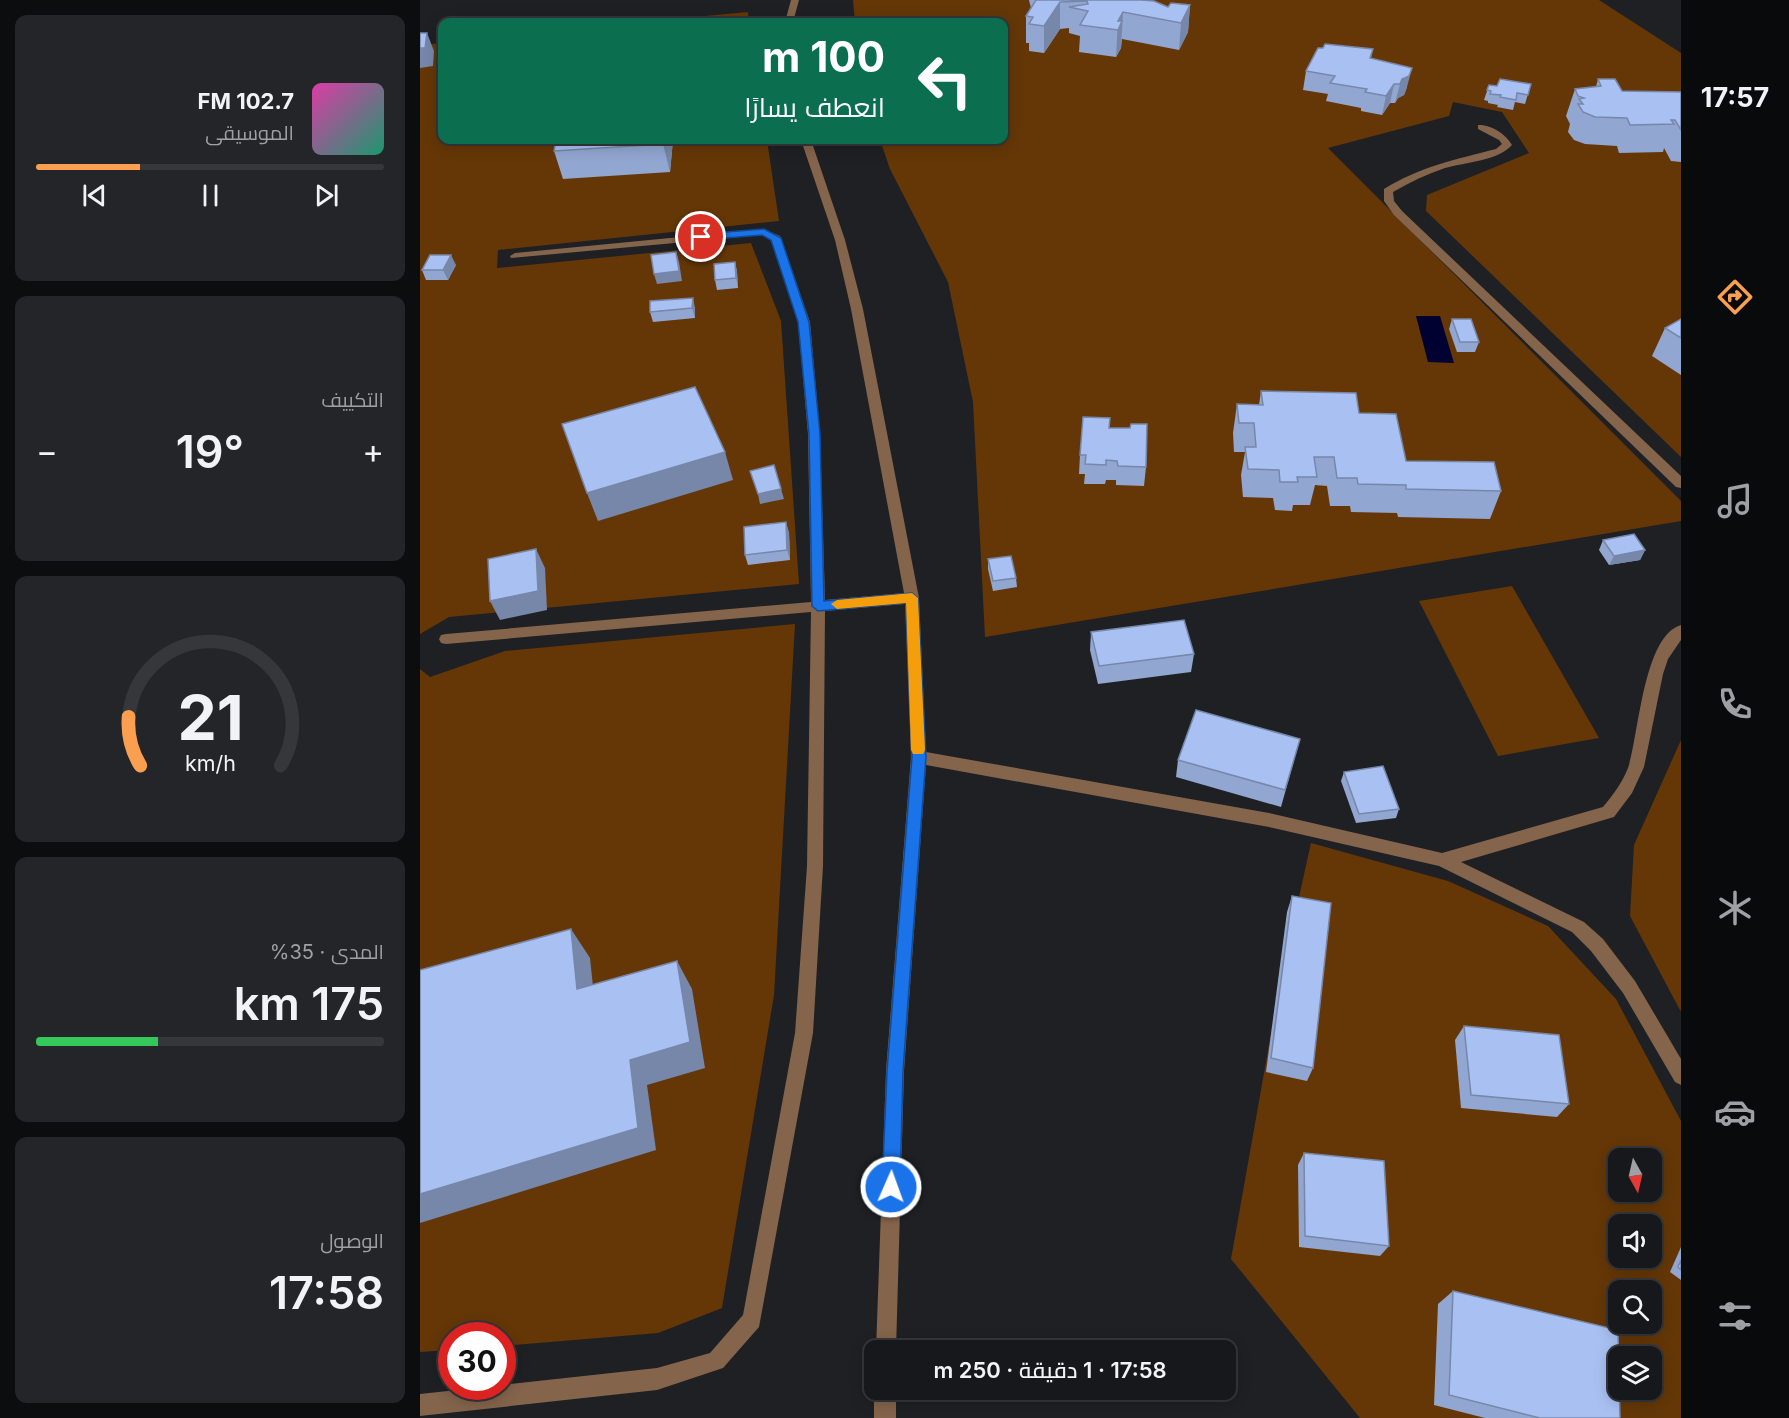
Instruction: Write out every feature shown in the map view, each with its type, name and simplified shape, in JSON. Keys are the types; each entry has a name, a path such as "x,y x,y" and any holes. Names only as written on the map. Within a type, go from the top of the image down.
{"street":[{"path":"790,18 795,0"},
{"path":"1481,127 1503,138 1507,145 1500,151 1431,168 1388,191 1389,201 1398,213 1681,484"},
{"path":"807,144 840,240 857,309 912,598 919,757 895,1071 886,1340"},
{"path":"420,1405 657,1379 716,1360 752,1320 804,1033 815,866 818,606 814,434 804,322 776,238 764,232 515,256"},
{"path":"446,639 912,598"},
{"path":"1442,860 1608,812 1620,799 1638,762 1657,665 1681,630"},
{"path":"919,757 1269,820 1442,860 1578,927 1597,945 1629,987 1681,1076"},
{"path":"885,1400 885,1418"}],"shaded area":[{"path":"853,0 1599,0 1681,53 1681,457 1426,211 1427,195 1529,153 1502,112 1453,102 1449,116 1328,148 1681,501 1681,521 985,637 973,402 948,282 890,169 881,144 1008,144 1008,18 855,18"},
{"path":"748,12 749,18 684,18"},
{"path":"438,43 438,144 768,144 779,221 498,250 497,268 751,243 781,321 799,584 449,617 420,634 420,45"},
{"path":"1416,316 1440,316 1454,363 1428,362"},
{"path":"1512,586 1599,738 1498,756 1419,601"},
{"path":"795,624 774,995 722,1308 658,1333 516,1345 516,1322 438,1322 438,1351 420,1352 420,669 430,677 505,651"},
{"path":"1681,740 1681,1012 1630,916 1634,845"},
{"path":"1311,843 1448,881 1548,926 1616,999 1681,1121 1681,1418 1360,1418 1231,1259 1280,983"}],"building":[{"path":"1036,0 1141,0 1154,1 1168,7 1171,3 1190,5 1181,23 1123,12 1118,21 1122,21 1118,30 1080,25 1088,11 1069,7 1088,4 1087,1 1060,2 1044,26 1029,24 1033,17 1026,16"},
{"path":"420,33 427,33 425,48 420,48"},
{"path":"1325,44 1373,49 1370,58 1412,68 1409,76 1402,79 1400,84 1394,84 1386,96 1365,92 1367,89 1330,83 1335,76 1306,71 1318,48 1323,48"},
{"path":"1500,79 1531,84 1528,95 1517,93 1516,100 1490,94 1491,91 1487,90 1489,85 1497,86"},
{"path":"1598,79 1615,79 1622,91 1681,92 1681,130 1675,120 1671,120 1674,124 1630,125 1627,118 1595,117 1583,112 1578,104 1583,104 1579,99 1584,98 1578,96 1575,89 1601,86"},
{"path":"555,144 663,144 554,151"},
{"path":"676,252 679,271 654,274 651,255"},
{"path":"430,255 451,255 443,270 422,270"},
{"path":"735,262 736,278 715,280 714,264"},
{"path":"693,298 692,308 650,312 650,301"},
{"path":"1452,319 1471,319 1479,342 1460,342"},
{"path":"1681,319 1681,338 1665,328"},
{"path":"695,387 725,452 587,493 562,424"},
{"path":"1261,391 1356,393 1359,413 1396,414 1406,461 1494,462 1501,491 1406,489 1406,485 1358,484 1357,478 1337,478 1334,457 1314,457 1317,477 1297,477 1298,482 1280,482 1279,470 1248,469 1245,447 1256,447 1254,423 1239,423 1237,404 1263,405"},
{"path":"1083,417 1110,418 1109,428 1130,428 1131,424 1147,424 1146,467 1118,466 1117,461 1106,460 1106,465 1085,464 1086,455 1080,455"},
{"path":"774,465 781,489 758,494 750,471"},
{"path":"786,522 787,550 745,555 744,527"},
{"path":"1634,534 1645,550 1614,556 1603,540"},
{"path":"536,549 538,591 490,601 488,559"},
{"path":"1011,556 1016,578 993,581 988,559"},
{"path":"1184,620 1194,654 1099,666 1091,632"},
{"path":"1196,710 1300,739 1285,790 1178,760"},
{"path":"1383,766 1399,809 1359,814 1344,772"},
{"path":"1292,896 1331,903 1313,1068 1271,1058"},
{"path":"571,929 577,989 677,961 690,1042 630,1060 638,1128 420,1194 420,970"},
{"path":"1464,1026 1559,1035 1569,1104 1471,1095"},
{"path":"1304,1153 1384,1161 1389,1246 1305,1236"},
{"path":"1453,1291 1608,1328 1608,1334 1618,1334 1618,1346 1608,1346 1608,1400 1620,1400 1620,1418 1540,1418 1449,1395"}],"slow traffic":[{"path":"837,604 912,598 918,750"}],"route":[{"path":"701,237 764,232 776,238 804,322 814,434 818,606 912,598 919,757 895,1071 891,1187"}]}
